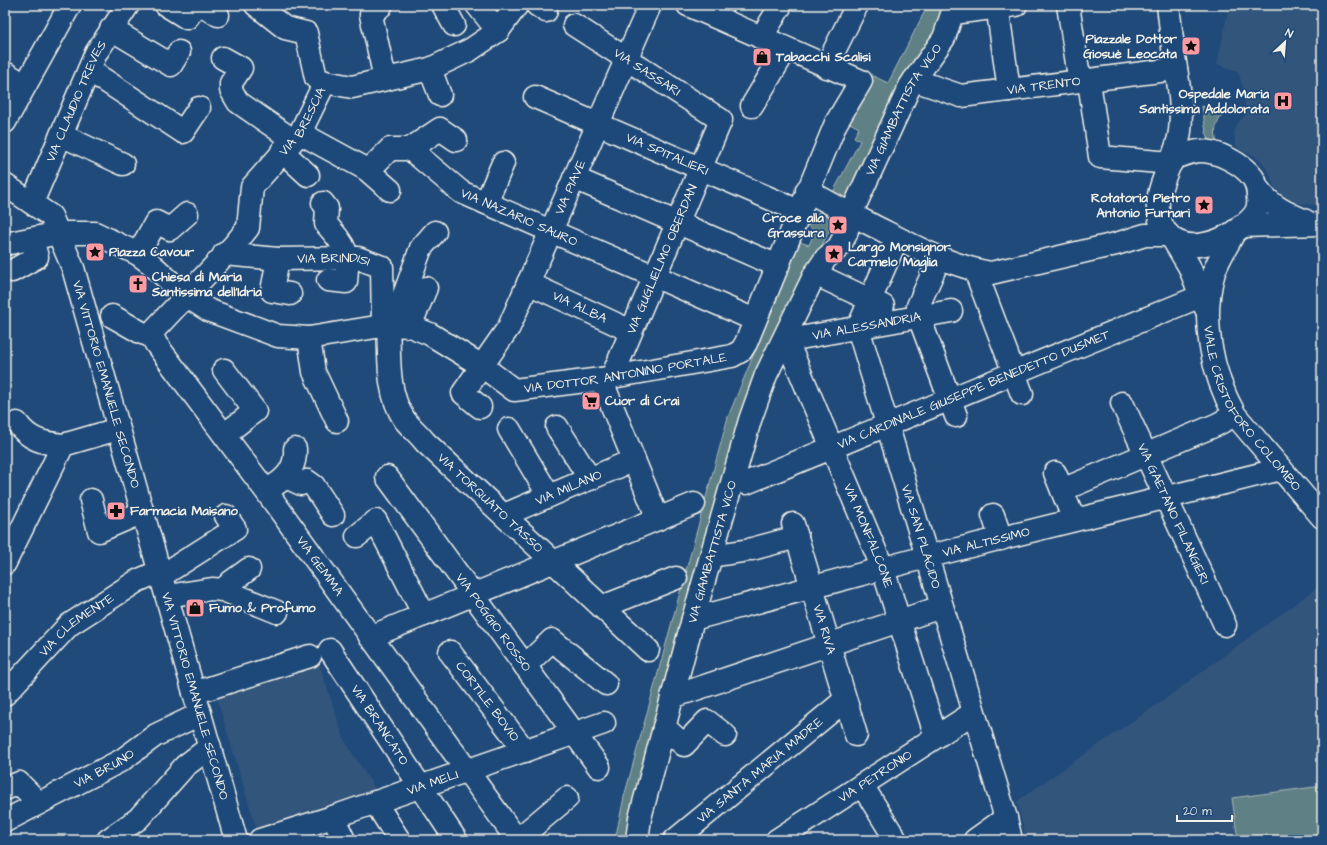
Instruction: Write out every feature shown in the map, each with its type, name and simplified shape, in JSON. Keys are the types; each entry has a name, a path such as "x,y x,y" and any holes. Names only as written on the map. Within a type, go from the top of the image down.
{"street":[{"path":"5,122 70,5"},
{"name":"VIA CLAUDIO TREVES","path":"32,203 96,53 128,5"},
{"path":"166,5 187,18 197,5"},
{"path":"256,5 285,28 306,33 316,78 325,82"},
{"path":"443,5 454,25"},
{"path":"477,5 498,32"},
{"name":"VIA BRESCIA","path":"186,296 224,254 234,246 248,228 252,187 292,141 325,82 352,87 430,69 470,50 498,32 517,5"},
{"name":"VIA PIAVE","path":"480,407 463,393 509,327 650,5"},
{"path":"688,5 712,10 761,38 826,67 857,5"},
{"path":"761,38 780,5"},
{"path":"1068,5 1078,70 1090,88 1100,157 1173,160 1201,151 1213,153"},
{"path":"807,190 897,238 940,257 975,270 991,273 1116,244 1145,235 1172,238 1183,245 1197,246 1222,239 1255,214 1259,203 1258,189 1254,179 1246,170 1213,153 1203,145 1196,135 1182,103 1168,5"},
{"path":"381,6 371,15 385,79"},
{"path":"954,9 1004,6 1009,90"},
{"name":"VIA GIAMBATTISTA VICO","path":"639,838 664,727 693,619 712,556 728,490 766,375 785,341 815,274 826,258 838,248 846,234 850,214 914,80 944,38 954,9"},
{"name":"VIA SASSARI","path":"574,25 721,120"},
{"path":"111,29 171,65 179,52"},
{"path":"752,106 786,49"},
{"path":"223,58 241,68 231,83 231,90 238,102 292,141 366,169 390,190"},
{"name":"VIA DOTTOR ANTONINO PORTALE","path":"394,326 430,334 482,366 514,390 607,378 732,356 741,351 778,266 807,190 836,123 861,82 826,67"},
{"path":"430,69 440,96"},
{"name":"VIA TRENTO","path":"914,80 961,96 1176,69"},
{"path":"89,70 183,132 199,108"},
{"path":"5,73 25,85"},
{"name":"VIA SPITALIERI","path":"535,97 799,211"},
{"path":"1116,244 1143,221 1157,201 1173,160 1180,132 1182,103"},
{"name":"VIA GUGLIELMO OBERDAN","path":"607,378 631,331 721,120"},
{"path":"366,169 373,166 390,149 410,149 440,129 456,140"},
{"path":"61,135 123,164"},
{"path":"292,141 308,175"},
{"name":"VIA NAZARIO SAURO","path":"410,149 461,192 755,320"},
{"path":"486,203 502,163"},
{"path":"574,178 778,266"},
{"name":"VIA VITTORIO EMANUELE SECONDO","path":"5,185 51,216 73,268 236,840"},
{"path":"1258,189 1269,202 1283,212 1316,224"},
{"path":"1157,201 1160,220 1189,266 1205,305"},
{"path":"323,203 327,208 326,224 342,242 353,258 346,282 328,280"},
{"path":"138,254 156,222 170,229 187,214"},
{"path":"1238,228 1316,224"},
{"path":"1205,305 1214,273 1238,228"},
{"path":"394,326 421,248 435,232"},
{"path":"6,244 59,233 95,233 138,254 186,296 208,310 278,336 309,338 394,326 426,288"},
{"path":"858,328 897,238"},
{"path":"12,271 37,257 32,239"},
{"name":"VIA BRINDISI","path":"224,254 278,259 353,258 382,267 394,326"},
{"path":"940,257 914,318 953,407"},
{"path":"278,259 272,291 290,294"},
{"path":"975,270 1022,394"},
{"path":"815,274 870,300 914,318"},
{"name":"VIA ALBA","path":"528,283 631,331"},
{"path":"112,316 142,333 152,336 155,329 186,296"},
{"name":"VIA CARDINALE GIUSEPPE BENEDETTO DUSMET","path":"746,483 886,425 953,407 1014,372 1205,305"},
{"name":"VIALE CRISTOFORO COLOMBO","path":"1205,305 1217,374 1226,400 1235,415 1322,517"},
{"name":"VIA ALESSANDRIA","path":"785,341 951,311"},
{"name":"VIA TORQUATO TASSO","path":"394,326 391,386 396,403 405,420 426,442 648,650"},
{"name":"VIA SAN PLACIDO","path":"858,328 886,425 1006,818 1011,840"},
{"name":"VIA GEMMA","path":"152,336 156,344 225,434 517,840"},
{"path":"309,338 314,372 337,421"},
{"name":"VIA MONFALCONE","path":"785,341 832,447 883,569 936,737"},
{"path":"224,370 255,411 225,434"},
{"path":"607,378 634,460 658,519"},
{"name":"VIA GAETANO FILANGIERI","path":"1122,403 1225,625"},
{"path":"1074,520 1059,481 1146,454 1216,426 1235,415"},
{"path":"17,423 25,434 48,444 64,445 118,429"},
{"path":"557,427 590,479"},
{"path":"509,429 549,496"},
{"path":"5,563 12,528 64,445"},
{"path":"266,491 286,477 296,461 295,449"},
{"name":"VIA MILANO","path":"504,515 634,460"},
{"name":"VIA ALTISSIMO","path":"693,619 926,557 1281,469"},
{"path":"286,477 301,484 307,481 314,486 333,515"},
{"name":"VIA POGGIO ROSSO","path":"387,477 599,767"},
{"path":"91,500 99,532 143,512"},
{"path":"370,637 474,596 694,504"},
{"path":"993,515 1001,539"},
{"path":"163,581 235,529 226,516"},
{"path":"357,536 376,521 424,615"},
{"name":"VIA RIVA","path":"712,556 747,550 795,530 856,735"},
{"path":"223,590 231,582 249,570"},
{"path":"602,607 676,578"},
{"name":"VIA CLEMENTE","path":"5,694 69,626 138,581 163,581"},
{"path":"163,581 200,591 212,589 223,590 277,612"},
{"path":"672,697 941,607"},
{"path":"525,666 552,640 606,684"},
{"name":"CORTILE BOVIO","path":"450,652 524,751"},
{"name":"VIA BRANCATO","path":"197,703 320,653 420,787 456,840"},
{"name":"VIA SANTA MARIA MADRE","path":"675,840 845,700"},
{"name":"VIA BRUNO","path":"5,821 122,760 197,703"},
{"name":"VIA PETRONIO","path":"778,840 973,712"},
{"path":"664,727 684,745 707,721 725,735"},
{"name":"VIA MELI","path":"260,840 333,817 604,723"},
{"path":"108,840 138,819 186,766 210,747"},
{"path":"5,789 19,783 40,803"},
{"path":"862,785 896,840"},
{"path":"517,840 567,798"},
{"path":"374,802 399,840"},
{"path":"333,817 344,840"},
{"path":"975,840 1006,818"}],"shaded area":[{"name":"Ospedale Maria Santissima Addolorata","path":"1229,5 1322,5 1322,206 1288,202 1280,197 1274,187 1270,174 1262,162 1253,155 1238,149 1235,143 1234,133 1237,124 1246,114 1243,88 1238,72 1217,64"},
{"path":"1322,584 1322,840 1026,840 1017,801 1166,698"},
{"path":"319,663 344,739 378,794 257,831 216,695"}],"green space":[{"path":"928,5 946,5 937,34 890,111 848,193 849,201 831,196 860,141 854,137 859,128 848,122 873,76 888,83"},
{"path":"1202,106 1224,113 1216,127 1217,144 1211,143 1206,132"},
{"path":"822,208 838,214 795,298 630,840 615,840 624,797 728,417 800,242 809,245 815,231 808,226"},
{"path":"1322,786 1322,840 1238,840 1232,798"}],"place":[{"name":"Piazzale Dottor Giosuè Leocata","path":"1191,46"},
{"name":"Tabacchi Scalisi","path":"762,57"},
{"name":"Ospedale Maria Santissima Addolorata","path":"1283,101"},
{"name":"Rotatoria Pietro Antonio Furnari","path":"1204,205"},
{"name":"Croce alla Grassura","path":"838,225"},
{"name":"Piazza Cavour","path":"95,252"},
{"name":"Largo Monsignor Carmelo Maglia","path":"834,254"},
{"name":"Chiesa di Maria Santissima dell'Idria","path":"138,284"},
{"name":"Cuor di Crai","path":"591,401"},
{"name":"Farmacia Maisano","path":"116,511"},
{"name":"Fumo & Profumo","path":"195,608"}]}
